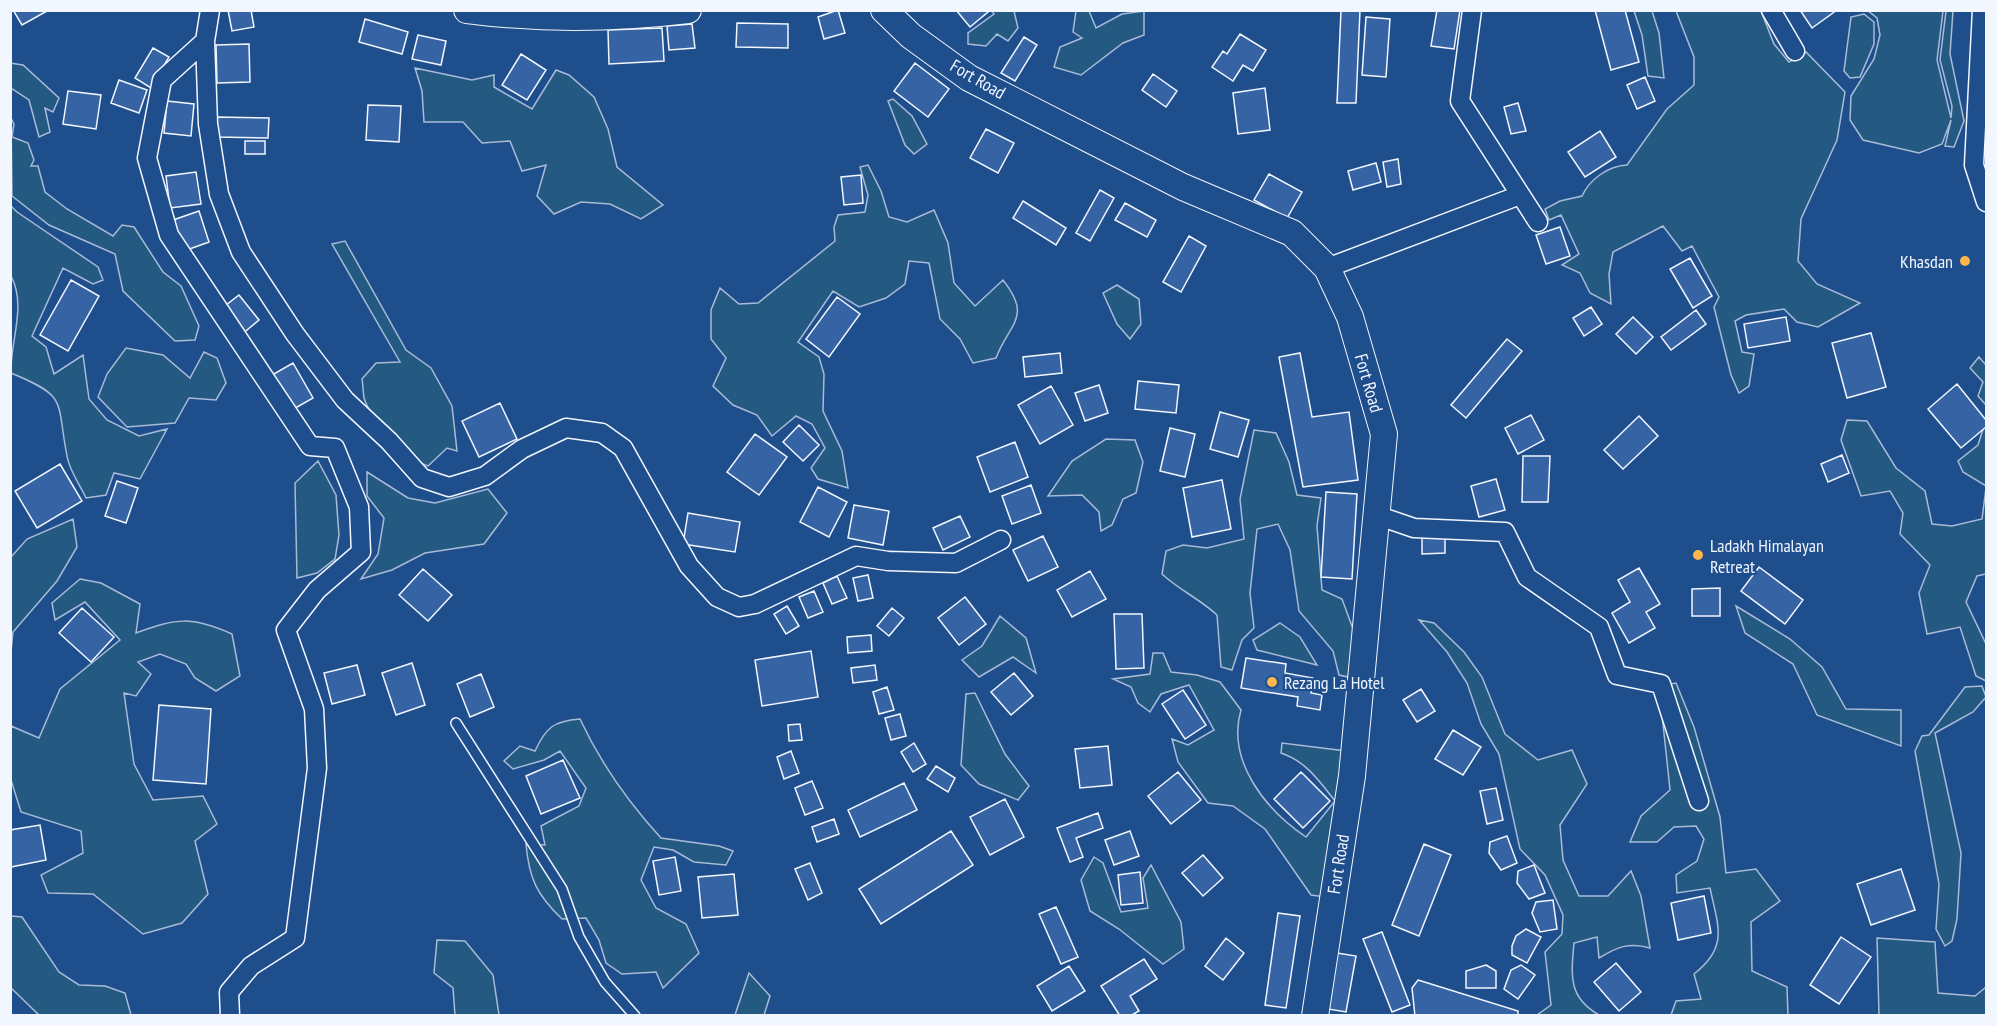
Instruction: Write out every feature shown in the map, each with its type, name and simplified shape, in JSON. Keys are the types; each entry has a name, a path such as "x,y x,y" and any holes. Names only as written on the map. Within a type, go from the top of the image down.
{"street":[{"path":"210,10 204,41 208,124 219,194 241,252 295,334 345,400 389,441 422,478 449,487 484,476 522,449 566,428 602,434 623,448 689,566 717,597 739,607 755,604 856,556 888,561 956,563 1001,540"},
{"path":"467,10 518,17 618,18 688,10"},
{"name":"Fort Road","path":"884,10 912,36 969,78 1183,187 1292,233 1327,268 1350,317 1384,434 1352,776 1315,1016"},
{"path":"1472,10 1460,101 1538,222"},
{"path":"1771,10 1795,51"},
{"path":"1982,10 1974,165 1986,202"},
{"path":"204,41 162,80 147,159 169,235 310,446 335,448 359,507 361,552 318,590 285,630 314,709 317,768 295,938 251,966 229,992 230,1016"},
{"path":"1327,268 1520,195"},
{"path":"1376,515 1414,528 1504,532 1527,577 1599,627 1617,675 1661,684 1699,801"}],"lane":[{"path":"456,723 562,889 579,937 605,982 634,1016"}],"shaded area":[{"path":"1867,10 1943,11 1937,60 1951,118 1952,106 1940,60 1946,11 1953,11 1950,54 1964,121 1954,147 1945,146 1951,120 1942,144 1919,153 1863,140 1850,120 1851,96 1874,59 1880,35 1877,18"},
{"path":"992,11 1014,11 1018,28 1008,41 997,34 986,46 968,44 968,33 994,14"},
{"path":"1076,11 1089,11 1096,28 1122,14 1144,11 1144,35 1123,43 1081,75 1054,67 1060,47 1082,38 1073,32"},
{"path":"1634,11 1652,11 1659,33 1664,78 1648,76 1642,35"},
{"path":"1676,11 1761,11 1774,44 1789,62 1806,52 1845,92 1837,140 1801,219 1798,261 1817,284 1860,303 1818,327 1797,322 1784,309 1746,315 1735,321 1742,352 1754,354 1749,386 1739,393 1731,375 1714,307 1719,297 1692,246 1682,251 1663,226 1613,252 1609,274 1611,304 1590,293 1580,273 1562,265 1579,254 1561,215 1549,220 1545,209 1560,201 1582,196 1600,174 1627,165 1667,109 1694,85 1694,57"},
{"path":"1864,14 1874,22 1874,44 1860,77 1850,78 1844,71 1851,17"},
{"path":"10,63 23,65 59,98 53,112 45,108 50,132 39,137 29,100 11,88"},
{"path":"415,68 472,80 494,75 494,87 532,109 556,70 569,75 594,97 608,129 617,167 663,205 641,219 610,204 581,202 554,214 537,196 546,165 522,171 510,141 482,143 463,122 424,122 422,91"},
{"path":"893,99 912,116 927,144 914,154 905,145 888,101"},
{"path":"11,118 14,124 12,137 28,143 34,160 31,166 38,166 45,192 67,209 113,236 122,225 134,227 163,272 181,286 199,326 195,340 175,341 123,291 115,254 49,225 12,196"},
{"path":"868,165 881,191 889,217 907,222 934,210 948,243 954,283 975,306 1003,280 1012,293 1017,312 1016,320 996,358 973,363 960,339 940,319 929,263 909,261 905,284 886,298 859,307 833,291 798,342 819,357 824,374 823,411 842,451 848,488 818,479 811,468 825,448 812,424 796,416 772,436 757,415 733,405 713,386 726,358 711,339 711,310 720,288 739,304 758,303 835,241 834,227 838,215 865,212 868,195 860,167"},
{"path":"10,205 98,267 103,280 93,284 63,268 32,336 46,347 54,374 83,355 89,399 107,420 139,436 167,429 140,479 114,473 106,495 86,498 72,472 57,402 43,388 11,373 18,299 11,276"},
{"path":"345,241 406,350 431,368 452,406 457,451 447,448 428,466 411,456 391,437 374,416 364,398 362,379 376,363 400,362 332,244"},
{"path":"1117,285 1139,299 1141,324 1130,339 1117,324 1103,293"},
{"path":"126,348 163,355 190,378 204,352 217,358 226,383 216,400 189,398 175,423 127,427 98,397 107,374"},
{"path":"1979,357 1986,365 1986,405 1978,396 1983,382 1970,368"},
{"path":"1847,420 1867,421 1896,468 1925,491 1932,524 1952,526 1982,519 1986,488 1986,574 1977,576 1966,602 1986,644 1986,681 1976,676 1960,627 1927,634 1919,593 1930,565 1900,534 1903,513 1890,491 1861,496 1841,440"},
{"path":"1986,420 1986,486 1963,472 1958,461 1978,445"},
{"path":"1254,430 1276,433 1289,462 1297,495 1321,498 1317,526 1322,590 1342,599 1356,637 1348,677 1339,675 1333,651 1299,611 1290,550 1278,524 1257,529 1250,593 1254,628 1242,640 1232,670 1221,667 1217,615 1162,574 1166,551 1183,545 1207,548 1244,539 1240,499"},
{"path":"1106,439 1135,440 1143,462 1136,493 1123,499 1112,525 1101,531 1099,512 1082,495 1048,496 1072,461"},
{"path":"318,461 336,495 339,535 335,559 317,573 297,578 295,483"},
{"path":"367,472 408,498 435,503 488,489 507,513 484,544 425,553 392,570 361,579 378,554 384,518 367,496"},
{"path":"73,519 77,547 57,581 13,632 11,652 11,557 27,539"},
{"path":"80,579 101,583 140,604 136,633 163,624 184,621 205,624 232,634 240,676 216,691 195,678 186,664 160,654 138,662 151,674 136,696 124,693 134,764 153,800 203,796 217,824 195,841 208,894 182,923 143,934 93,894 48,893 41,875 83,853 81,831 21,812 11,780 11,726 39,738 60,689 120,640 85,602 55,620 52,603"},
{"path":"1736,606 1790,639 1822,667 1846,709 1901,710 1901,746 1817,715 1793,664 1745,633"},
{"path":"1000,616 1026,638 1036,673 1013,657 979,677 962,660 982,646"},
{"path":"1419,620 1434,623 1464,652 1482,677 1505,734 1538,760 1572,750 1587,784 1560,825 1563,860 1579,896 1608,896 1631,871 1641,896 1650,948 1636,945 1623,947 1599,958 1597,937 1574,943 1572,976 1574,985 1582,1001 1599,1015 1537,1015 1551,1005 1545,952 1562,934 1563,915 1545,875 1520,849 1499,754 1481,724 1467,683 1447,652"},
{"path":"1280,623 1300,637 1317,665 1257,650 1253,640"},
{"path":"1153,653 1163,653 1171,672 1197,675 1220,682 1241,710 1238,729 1239,748 1244,765 1253,782 1277,813 1306,837 1335,801 1305,767 1281,753 1282,743 1346,751 1325,897 1311,895 1265,829 1233,806 1208,803 1178,762 1172,739 1188,745 1214,730 1189,685 1161,694 1150,712 1138,703 1131,687 1113,679 1150,674"},
{"path":"1676,683 1694,727 1720,817 1726,873 1756,869 1780,901 1751,922 1752,971 1787,987 1788,1015 1671,1015 1676,1001 1701,999 1694,974 1712,955 1717,945 1718,935 1710,888 1677,893 1676,875 1697,861 1704,839 1696,826 1674,827 1657,842 1630,842 1641,816 1670,790 1659,686"},
{"path":"1982,686 1986,697 1973,712 1935,733 1961,853 1957,919 1952,941 1945,946 1936,929 1939,884 1915,751 1922,736 1929,735 1965,687"},
{"path":"975,693 1005,754 1029,786 1018,800 979,784 961,765 966,694"},
{"path":"580,719 616,782 661,838 719,846 733,851 726,865 694,862 673,850 654,847 641,880 656,908 686,924 699,953 663,988 656,972 622,974 606,963 599,940 586,918 562,919 540,894 532,877 526,844 545,845 541,826 579,806 586,788 560,751 544,760 513,769 504,761 520,746 535,751 547,731 557,724"},
{"path":"1094,857 1103,863 1121,912 1148,908 1143,878 1151,865 1181,922 1184,949 1163,964 1119,929 1090,911 1081,880"},
{"path":"11,916 22,917 59,972 79,985 105,986 125,993 131,1015 39,1015 11,988"},
{"path":"1877,938 1935,942 1938,993 1975,996 1986,987 1986,1015 1879,1015"},
{"path":"437,940 465,941 493,975 499,1015 455,1015 453,988 434,973"},
{"path":"749,973 770,996 764,1015 735,1015"}],"building":[{"path":"13,10 47,10 47,11 22,25"},
{"path":"228,10 251,10 254,27 232,31"},
{"path":"838,10 845,33 824,39 818,17"},
{"path":"956,10 987,10 988,12 970,27"},
{"path":"1341,10 1360,10 1356,103 1337,103"},
{"path":"1437,10 1460,10 1454,49 1431,46"},
{"path":"1595,10 1625,10 1639,62 1611,70"},
{"path":"1800,10 1837,10 1812,28"},
{"path":"1366,17 1390,19 1386,77 1362,75"},
{"path":"365,19 408,32 402,54 359,42"},
{"path":"737,23 788,24 788,48 736,47"},
{"path":"692,24 695,48 669,50 667,26"},
{"path":"662,28 664,61 609,64 608,30"},
{"path":"1240,34 1266,50 1253,71 1243,65 1233,81 1212,67 1223,51 1227,54"},
{"path":"418,35 446,41 441,65 412,59"},
{"path":"1024,37 1037,45 1015,81 1001,73"},
{"path":"249,44 250,82 217,83 216,45"},
{"path":"153,48 169,57 151,88 135,78"},
{"path":"521,54 546,70 527,100 502,85"},
{"path":"915,63 949,89 928,117 894,91"},
{"path":"1153,74 1177,91 1166,107 1142,90"},
{"path":"1645,77 1655,101 1637,109 1627,85"},
{"path":"119,80 147,90 139,113 111,103"},
{"path":"1265,88 1270,130 1238,134 1233,93"},
{"path":"68,91 101,95 96,129 63,124"},
{"path":"167,101 194,104 191,136 164,133"},
{"path":"1518,103 1526,131 1511,134 1504,107"},
{"path":"368,105 401,106 399,142 366,140"},
{"path":"216,117 269,118 268,138 216,137"},
{"path":"986,129 1014,143 998,173 970,158"},
{"path":"1600,131 1616,157 1585,177 1568,152"},
{"path":"245,141 265,141 265,154 245,154"},
{"path":"1398,159 1401,184 1387,187 1383,162"},
{"path":"1376,163 1381,182 1353,190 1348,171"},
{"path":"196,172 201,204 170,208 166,176"},
{"path":"1269,174 1302,192 1287,218 1254,200"},
{"path":"861,175 863,203 844,205 841,177"},
{"path":"1100,190 1114,198 1090,241 1076,233"},
{"path":"1023,201 1066,228 1056,245 1013,218"},
{"path":"1125,203 1156,220 1147,237 1115,220"},
{"path":"199,211 209,242 184,251 173,220"},
{"path":"1560,227 1570,256 1546,264 1536,235"},
{"path":"1189,236 1206,246 1181,292 1163,282"},
{"path":"1690,258 1712,296 1693,308 1670,269"},
{"path":"71,280 99,296 68,351 40,335"},
{"path":"239,295 259,320 241,335 221,309"},
{"path":"837,297 860,314 829,357 806,339"},
{"path":"1591,307 1602,324 1584,336 1573,318"},
{"path":"1696,310 1706,324 1671,350 1661,337"},
{"path":"1633,317 1653,337 1636,354 1616,334"},
{"path":"1786,317 1790,341 1748,348 1744,324"},
{"path":"1871,333 1886,387 1847,398 1832,343"},
{"path":"1507,339 1522,351 1466,418 1451,405"},
{"path":"1060,353 1062,373 1025,377 1023,357"},
{"path":"1300,353 1312,417 1349,412 1358,480 1303,487 1279,357"},
{"path":"293,363 313,398 292,410 272,375"},
{"path":"1138,381 1179,385 1176,413 1135,409"},
{"path":"1957,384 1986,420 1986,427 1961,448 1928,409"},
{"path":"1099,385 1108,413 1085,421 1075,393"},
{"path":"1051,386 1073,425 1040,444 1018,405"},
{"path":"500,403 517,439 479,457 462,421"},
{"path":"1220,412 1249,420 1238,457 1210,449"},
{"path":"1531,415 1544,440 1518,454 1505,428"},
{"path":"1639,416 1658,436 1623,469 1604,450"},
{"path":"799,425 819,445 803,461 783,442"},
{"path":"1170,428 1195,434 1185,477 1160,471"},
{"path":"755,434 787,457 759,495 727,472"},
{"path":"1015,442 1028,477 990,492 977,457"},
{"path":"1842,455 1849,473 1828,482 1821,464"},
{"path":"1523,456 1550,456 1548,502 1522,502"},
{"path":"60,464 82,501 37,528 15,491"},
{"path":"1496,479 1505,510 1479,517 1471,486"},
{"path":"1222,480 1231,529 1192,537 1183,488"},
{"path":"117,481 138,488 126,523 105,516"},
{"path":"1031,485 1041,513 1012,524 1002,496"},
{"path":"818,487 847,502 829,537 800,522"},
{"path":"1326,492 1357,494 1352,579 1321,577"},
{"path":"854,505 889,511 883,545 848,538"},
{"path":"688,513 740,522 735,552 683,544"},
{"path":"960,516 970,537 943,550 933,528"},
{"path":"1445,531 1445,553 1422,554 1422,532"},
{"path":"1043,536 1058,567 1028,581 1013,550"},
{"path":"1759,567 1803,600 1785,624 1741,591"},
{"path":"1639,568 1660,604 1646,612 1655,628 1629,643 1612,613 1630,602 1618,580"},
{"path":"423,569 452,595 428,621 399,595"},
{"path":"1090,571 1106,599 1072,617 1057,590"},
{"path":"868,575 873,598 858,601 853,578"},
{"path":"837,576 847,598 832,604 823,583"},
{"path":"1720,588 1720,616 1692,616 1692,589"},
{"path":"814,591 823,612 808,618 799,597"},
{"path":"965,597 986,624 959,645 938,618"},
{"path":"787,606 799,626 786,634 774,614"},
{"path":"82,608 114,637 91,662 59,633"},
{"path":"892,608 904,618 889,636 877,626"},
{"path":"1114,614 1142,614 1144,668 1116,669"},
{"path":"871,635 872,651 848,653 847,637"},
{"path":"811,651 818,697 762,706 755,660"},
{"path":"1246,658 1286,664 1285,673 1313,678 1311,693 1322,695 1320,710 1297,706 1298,697 1241,688"},
{"path":"412,663 425,705 396,715 382,673"},
{"path":"357,665 365,695 332,704 324,673"},
{"path":"875,665 877,680 853,683 851,668"},
{"path":"1014,673 1033,696 1011,715 991,692"},
{"path":"481,674 494,707 470,717 457,684"},
{"path":"887,687 894,710 879,714 873,692"},
{"path":"1421,689 1435,711 1417,722 1403,700"},
{"path":"1183,690 1206,725 1185,739 1162,704"},
{"path":"159,705 211,709 206,784 153,780"},
{"path":"900,714 906,736 891,740 885,718"},
{"path":"800,724 802,740 789,741 788,725"},
{"path":"1453,730 1481,747 1463,775 1435,759"},
{"path":"914,743 926,764 913,772 901,752"},
{"path":"1108,746 1112,785 1080,788 1075,749"},
{"path":"791,751 799,773 784,779 777,757"},
{"path":"563,760 580,798 541,814 526,776"},
{"path":"936,766 955,778 948,792 927,779"},
{"path":"1178,772 1201,800 1171,824 1148,796"},
{"path":"1301,772 1330,801 1303,828 1274,799"},
{"path":"812,781 823,808 805,815 795,788"},
{"path":"904,783 917,810 860,837 848,810"},
{"path":"1496,788 1503,820 1487,824 1480,791"},
{"path":"1005,799 1024,837 990,855 970,817"},
{"path":"1098,813 1103,828 1076,838 1083,857 1070,862 1057,828"},
{"path":"834,819 839,834 817,842 812,827"},
{"path":"40,825 46,860 11,867 10,830"},
{"path":"951,831 973,865 881,924 859,889"},
{"path":"1130,831 1139,856 1114,865 1105,840"},
{"path":"1507,836 1517,863 1501,870 1489,853 1490,842"},
{"path":"1424,844 1451,855 1419,936 1392,925"},
{"path":"1203,855 1223,878 1203,896 1182,873"},
{"path":"675,857 681,891 659,895 653,861"},
{"path":"810,863 822,893 808,900 795,869"},
{"path":"1534,865 1545,893 1529,899 1517,883 1518,871"},
{"path":"1901,869 1915,910 1871,925 1857,884"},
{"path":"1140,872 1143,903 1121,905 1118,875"},
{"path":"734,874 738,915 702,918 698,877"},
{"path":"1704,896 1711,933 1678,940 1671,903"},
{"path":"1553,900 1557,929 1540,932 1532,913 1536,902"},
{"path":"1056,907 1078,957 1061,964 1039,914"},
{"path":"1278,913 1300,916 1286,1008 1265,1005"},
{"path":"1526,929 1541,937 1527,963 1512,955 1512,946 1516,936"},
{"path":"1382,932 1410,1005 1392,1012 1363,939"},
{"path":"1841,937 1871,957 1839,1004 1810,985"},
{"path":"1226,938 1244,953 1223,980 1205,966"},
{"path":"1331,952 1356,956 1346,1012 1322,1008"},
{"path":"1144,959 1157,979 1130,996 1139,1011 1130,1016 1120,1016 1101,986"},
{"path":"1616,963 1641,992 1619,1011 1594,982"},
{"path":"1486,965 1496,971 1496,988 1466,988 1466,971"},
{"path":"1521,965 1535,975 1518,999 1504,989 1511,970"},
{"path":"1069,966 1085,991 1052,1011 1037,986"},
{"path":"1418,980 1518,1011 1518,1016 1415,1016 1412,988"}],"place":[{"name":"Khasdan","path":"1965,261"},
{"name":"Ladakh Himalayan Retreat","path":"1698,555"},
{"name":"Rezang La Hotel","path":"1272,682"}]}
